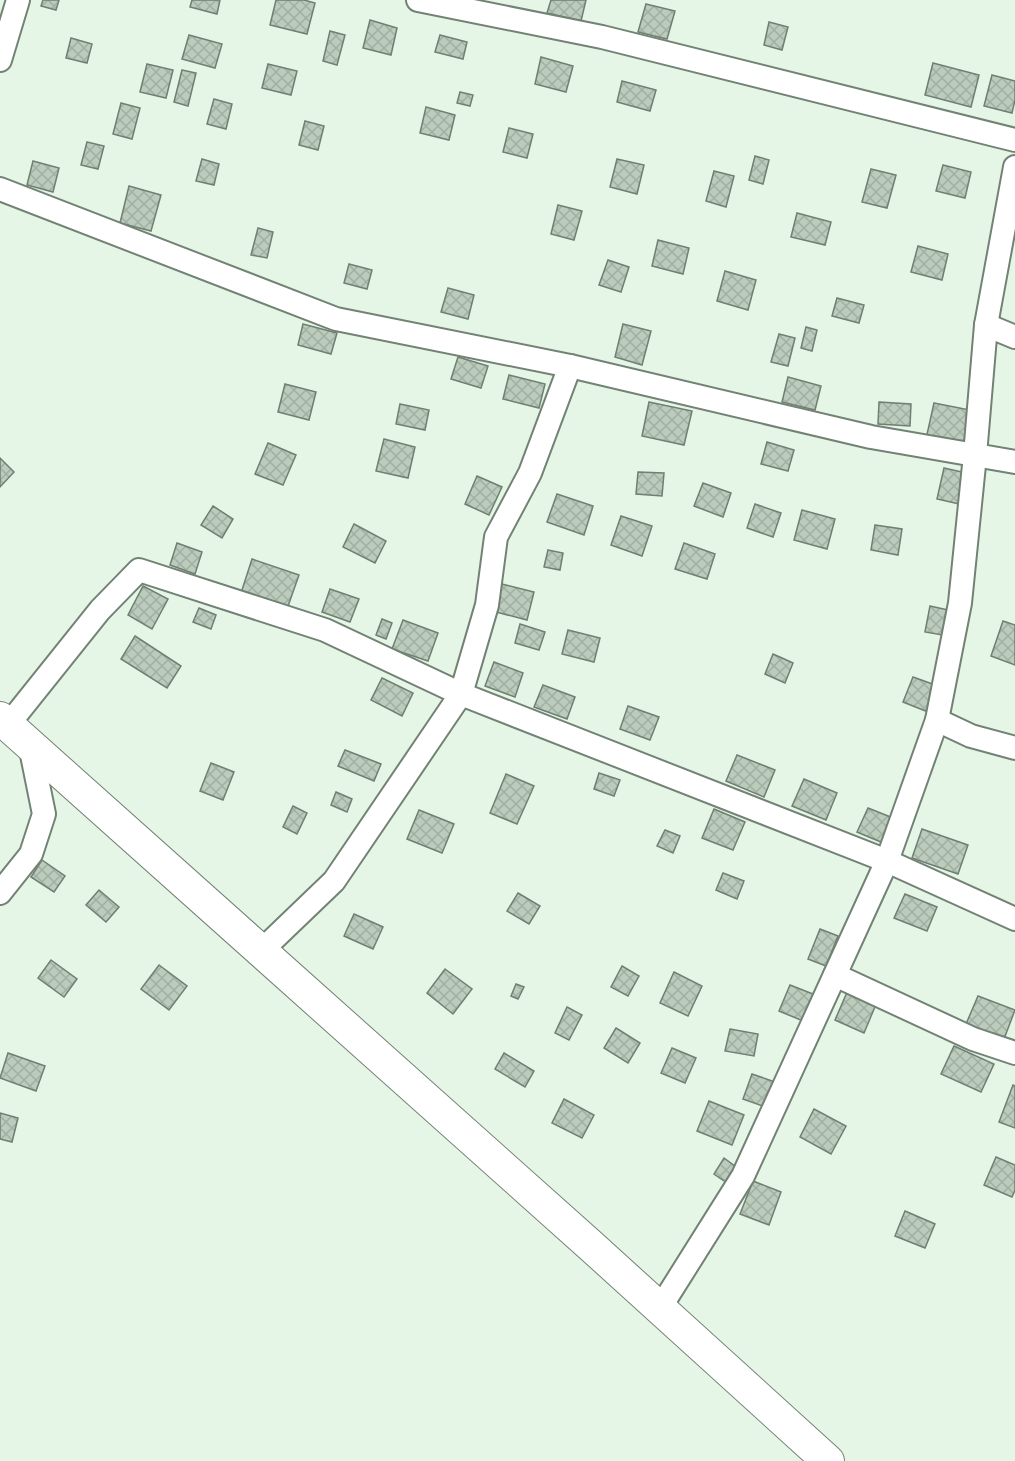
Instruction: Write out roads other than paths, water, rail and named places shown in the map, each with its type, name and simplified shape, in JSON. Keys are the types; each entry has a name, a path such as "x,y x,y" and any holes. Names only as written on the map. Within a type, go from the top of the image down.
{"main road":[{"path":"4,721 828,1461"}],"street":[{"path":"0,60 18,0"},
{"path":"418,0 602,37 1015,140"},
{"path":"660,1308 743,1176 887,861 937,720 960,603 986,326 1015,167"},
{"path":"0,189 336,318 570,366 870,437 1015,462"},
{"path":"986,326 1015,337"},
{"path":"261,951 334,881 460,694 487,605 496,537 530,473 570,366"},
{"path":"4,721 100,610 139,570 325,630 460,694 887,861 1015,919"},
{"path":"937,720 971,736 1015,748"},
{"path":"0,893 31,854 44,814 30,745"},
{"path":"835,975 974,1039 1015,1053"}]}
